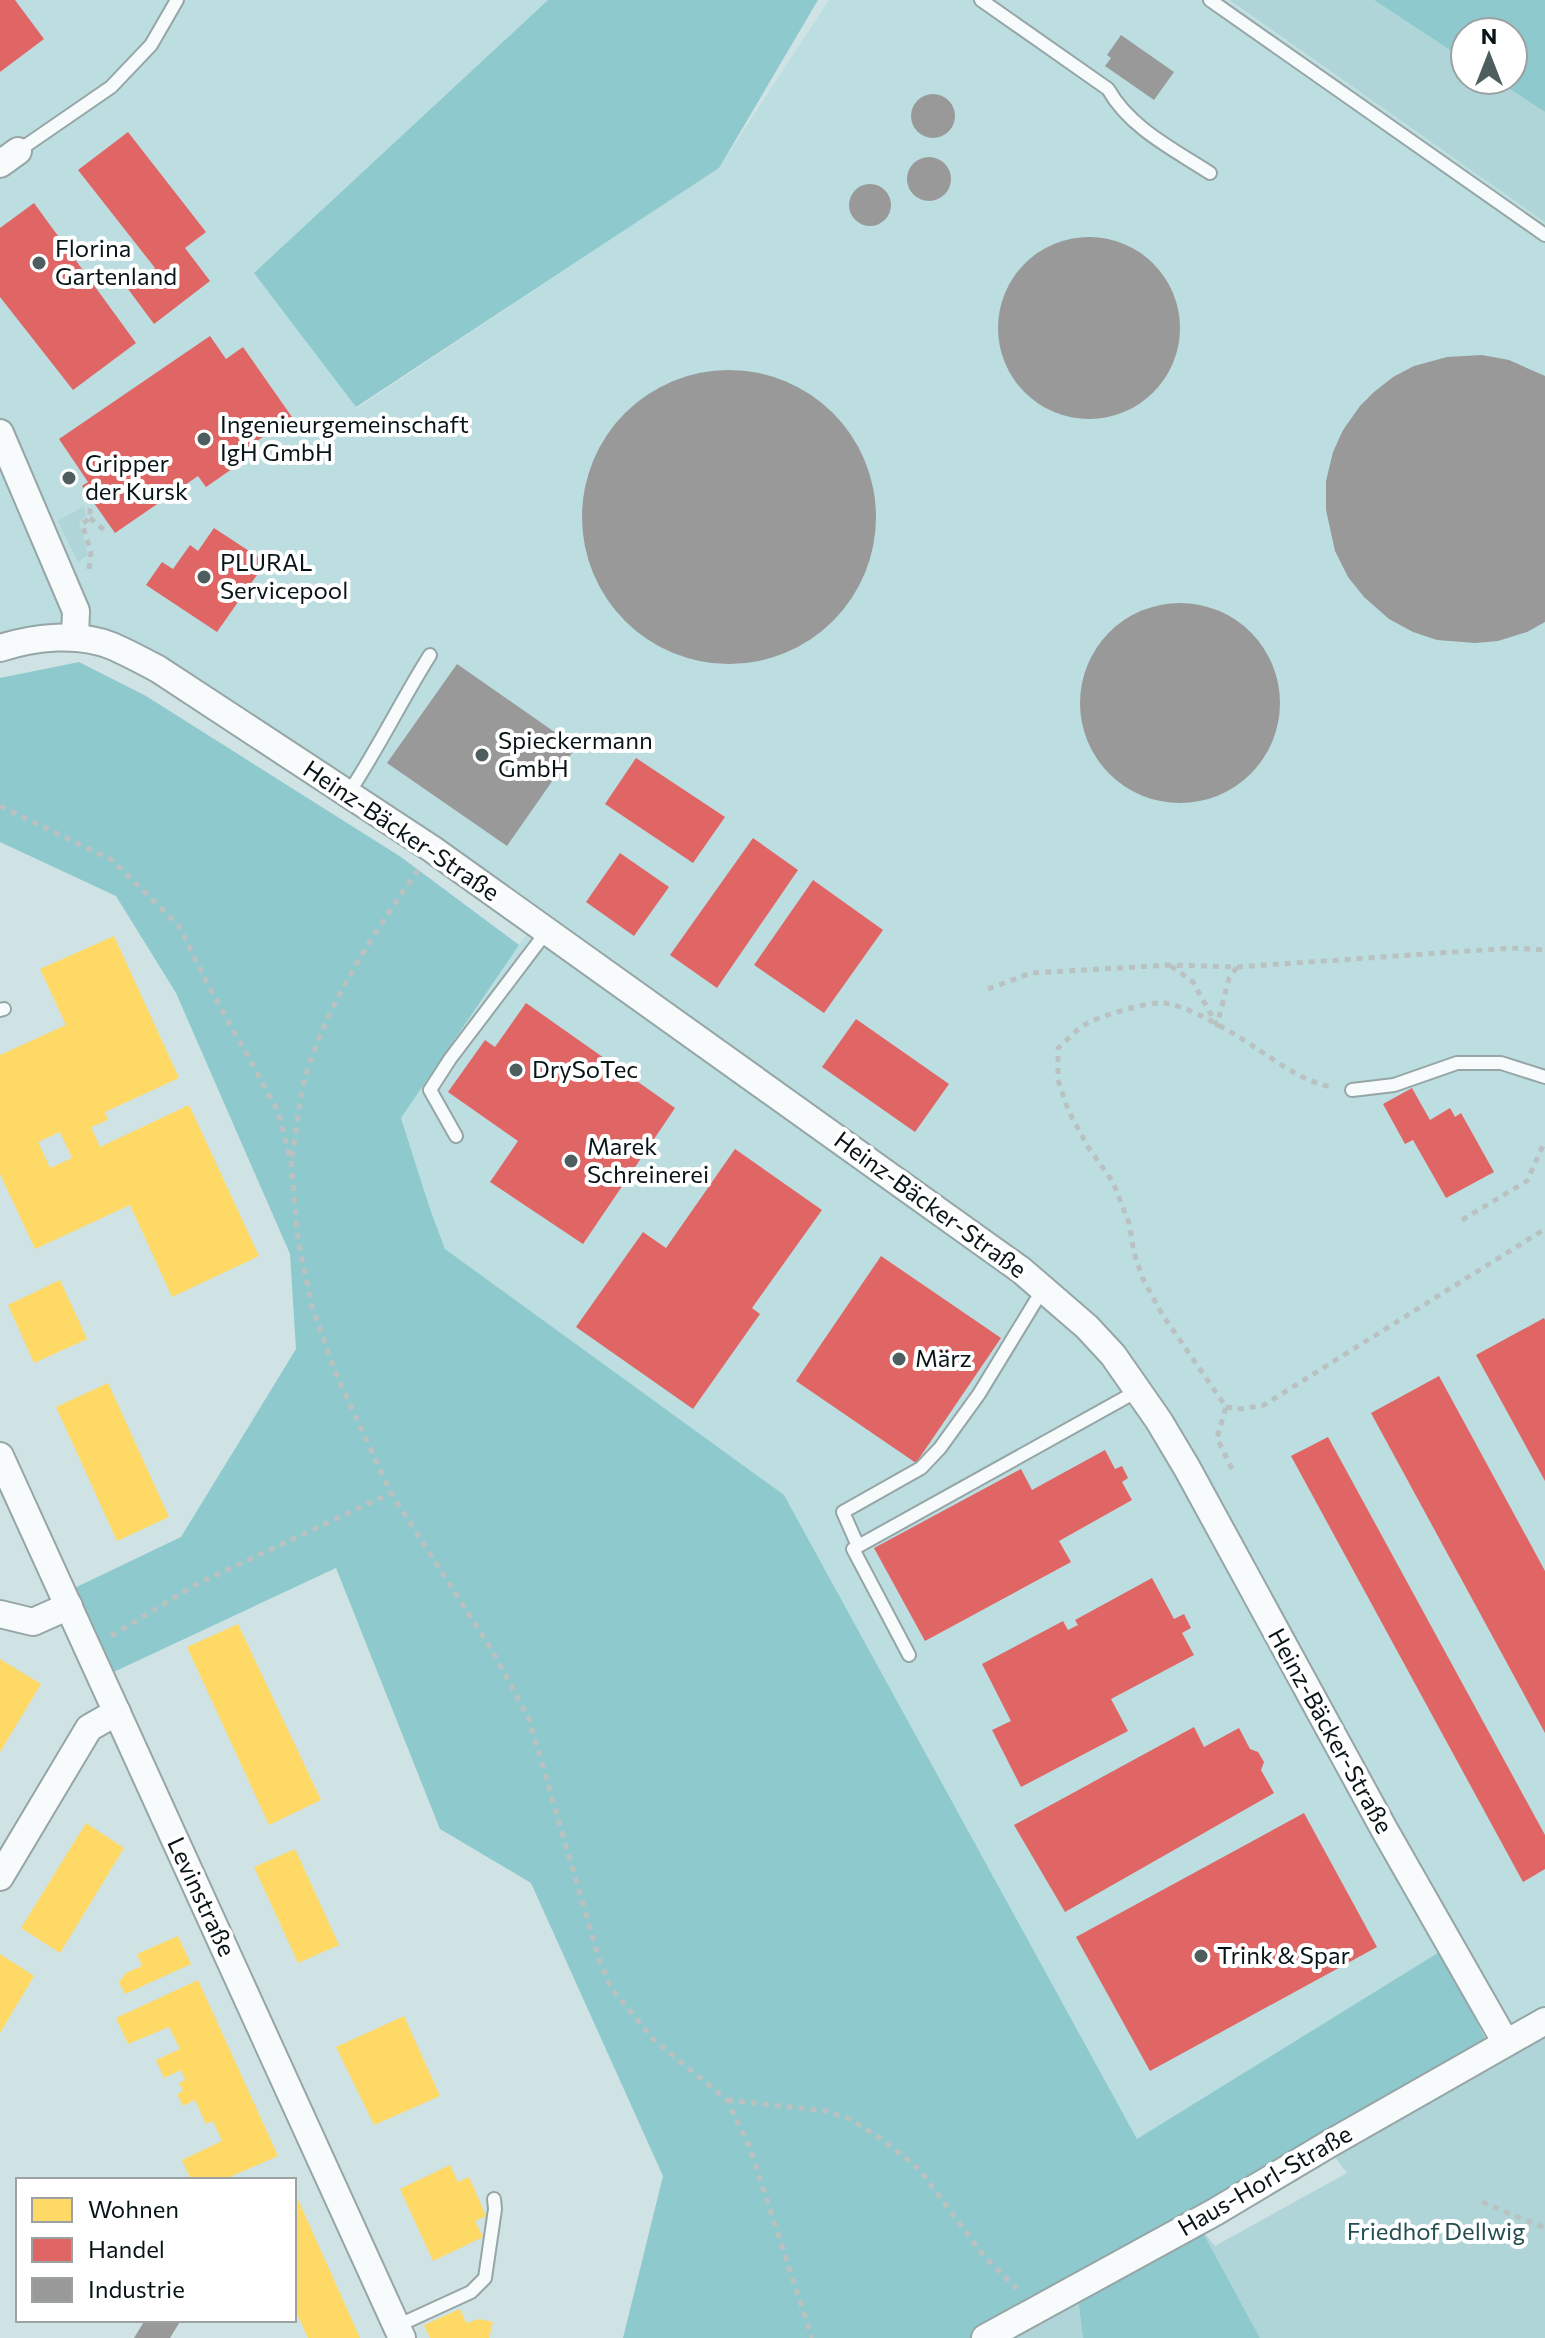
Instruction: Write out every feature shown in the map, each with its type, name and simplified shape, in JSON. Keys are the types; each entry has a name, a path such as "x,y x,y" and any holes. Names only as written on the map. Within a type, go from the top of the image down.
{"street":[{"path":"0,433 76,611 75,637"},
{"name":"Heinz-Bäcker-Straße","path":"0,648 19,642 75,637 111,645 158,669 432,849 1021,1270 1087,1327 1139,1390 1187,1468 1384,1829 1506,2043"},
{"name":"Levinstraße","path":"0,1456 400,2332"},
{"path":"0,1614 33,1622 69,1606"},
{"path":"0,1877 89,1728 117,1712"},
{"name":"Haus-Horl-Straße","path":"985,2338 1215,2212 1545,2021"}],"lane":[{"path":"9,158 111,87 151,45 177,0"},
{"path":"981,0 1108,89 1117,106 1137,125 1210,173"},
{"path":"1210,0 1545,235"},
{"path":"348,794 375,753 397,707 430,655"},
{"path":"456,1136 430,1090 547,931"},
{"path":"1352,1090 1394,1085 1457,1063 1501,1063 1545,1077"},
{"path":"858,1546 843,1512 921,1468 940,1448 979,1394 1043,1289"},
{"path":"909,1655 853,1549 1139,1390"},
{"path":"400,2332 471,2292 485,2278 494,2199"}],"path":[{"path":"93,502 90,518 104,530"},
{"path":"89,570 91,552 82,524 90,518"},
{"path":"0,806 112,860 179,926 278,1111 291,1162 298,1240 312,1307 336,1374 391,1493 493,1652 529,1719 599,1959 611,1988 654,2040 727,2100 750,2148 812,2338"},
{"path":"291,1162 306,1074 326,1021 368,942 432,849"},
{"path":"988,989 1031,973 1171,965 1237,967 1512,948 1545,950"},
{"path":"1171,965 1193,982 1217,1025"},
{"path":"1217,1025 1229,978 1237,967"},
{"path":"1352,1090 1322,1085 1286,1068 1234,1033 1199,1015 1163,1003 1134,1008 1084,1024 1058,1048 1058,1080 1068,1110 1088,1147 1113,1182 1129,1223 1134,1253 1143,1279 1162,1314 1226,1407 1241,1409 1264,1405 1545,1229"},
{"path":"1462,1220 1527,1181 1545,1141"},
{"path":"1226,1407 1217,1438 1232,1469"},
{"path":"88,1647 124,1630 197,1584 391,1493"},
{"path":"727,2100 826,2111 850,2119 880,2138 919,2169 984,2256 1027,2299"},
{"path":"1482,2202 1545,2228"}],"shaded area":[{"path":"0,0 548,0 254,273 322,360 356,407 354,410 719,168 829,0 1227,0 1545,222 1545,2005 1510,2024 1463,1944 1441,1952 1137,2139 784,1495 445,1249 401,1118 530,929 1050,1299 1112,1362 1154,1424 1200,1505 1209,1501 1150,1389 1125,1357 1063,1294 916,1182 159,668 82,628 0,648"},
{"path":"548,0 818,0 719,168 356,407 254,273"},
{"path":"1374,0 1545,0 1545,112 1520,96 1529,96 1529,16 1449,16 1449,49"},
{"path":"79,662 146,696 401,857 519,945 401,1118 445,1249 784,1495 1137,2139 1441,1951 1489,2046 979,2338 623,2338 663,2176 531,1883 440,1829 336,1568 105,1676 66,1592 181,1537 296,1349 290,1254 176,993 116,896 0,842 0,678"},
{"path":"1201,2229 1260,2338 1083,2338 1078,2298"}],"green space":[{"path":"1229,0 1374,0 1449,49 1449,96 1520,96 1545,112 1545,222"},
{"path":"84,506 86,516 79,522 88,555 78,562 58,521"},
{"name":"Friedhof Dellwig","path":"1545,2037 1545,2338 1260,2338 1201,2229 1215,2246 1347,2173 1330,2151"},
{"path":"1078,2298 1083,2338 1002,2338"}],"building: Wohnen":[{"path":"114,936 179,1078 105,1112 108,1120 91,1127 100,1147 189,1105 259,1256 172,1297 130,1205 35,1249 0,1174 0,1055 66,1025 40,969","holes":["60,1132 72,1158 50,1168 38,1142"]},
{"path":"60,1280 87,1339 34,1363 8,1305"},
{"path":"108,1383 169,1517 117,1541 56,1407"},
{"path":"238,1624 321,1800 269,1825 187,1647"},
{"path":"0,1659 41,1684 0,1752"},
{"path":"86,1823 124,1848 60,1953 21,1928"},
{"path":"295,1849 339,1945 298,1963 254,1867"},
{"path":"178,1936 191,1964 125,1994 119,1982 126,1973 142,1966 137,1954"},
{"path":"0,1954 34,1976 0,2033"},
{"path":"198,1980 278,2156 228,2178 190,2178 182,2160 222,2141 213,2121 206,2124 195,2100 183,2106 177,2094 183,2091 179,2083 185,2080 181,2070 164,2078 156,2060 180,2049 169,2027 128,2044 116,2018"},
{"path":"404,2016 440,2096 374,2125 336,2047"},
{"path":"450,2165 458,2182 469,2177 486,2216 475,2221 483,2237 433,2261 400,2189"},
{"path":"296,2195 360,2338 308,2338 296,2311"},
{"path":"460,2309 466,2323 479,2319 493,2322 489,2338 430,2338 424,2325"}],"building: Handel":[{"path":"0,0 15,0 44,39 0,72"},
{"path":"128,132 206,232 185,248 210,281 154,324 128,289 155,268 78,170"},
{"name":"Florina Gartenland","path":"34,203 136,343 73,390 0,297 0,228"},
{"name":"Ingenieurgemeinschaft IgH GmbH","path":"210,336 226,359 243,347 292,417 226,462 232,469 206,487 198,476 115,533 82,486 88,482 59,439"},
{"name":"PLURAL Servicepool","path":"214,528 266,562 217,632 146,585 162,562 173,569 190,545 198,551"},
{"path":"636,758 725,817 693,863 605,804"},
{"path":"753,838 798,870 717,988 670,955"},
{"path":"620,853 669,887 634,936 586,902"},
{"path":"813,880 883,930 824,1013 754,965"},
{"name":"Marek Schreinerei","path":"526,1003 675,1108 583,1244 490,1182 518,1141 448,1092 485,1040 495,1047"},
{"path":"856,1019 949,1084 915,1132 822,1067"},
{"path":"1412,1088 1430,1120 1450,1108 1455,1117 1461,1113 1494,1172 1446,1198 1413,1140 1405,1144 1383,1104"},
{"path":"735,1149 822,1210 752,1308 760,1314 693,1409 576,1327 643,1232 666,1248"},
{"name":"März","path":"881,1256 1001,1338 916,1463 796,1381"},
{"path":"1545,1320 1545,1481 1476,1355"},
{"path":"1439,1376 1545,1571 1545,1733 1371,1413"},
{"path":"1328,1437 1545,1835 1545,1869 1523,1882 1291,1456"},
{"path":"1105,1450 1115,1469 1122,1466 1128,1478 1122,1482 1132,1500 1059,1541 1071,1562 925,1641 874,1548 1021,1469 1032,1490"},
{"path":"1152,1578 1174,1619 1184,1614 1191,1628 1182,1633 1194,1655 1111,1699 1128,1731 1021,1787 992,1730 1011,1721 982,1664 1063,1621 1068,1630 1078,1625 1075,1620"},
{"path":"1194,1727 1204,1747 1239,1728 1250,1749 1258,1752 1264,1762 1261,1770 1274,1793 1065,1912 1014,1825"},
{"name":"Trink & Spar","path":"1304,1813 1377,1947 1150,2071 1076,1937"}],"building: Industrie":[{"path":"1121,35 1174,72 1154,100 1105,66 1111,58 1107,55"},
{"path":"933,94 948,101 955,116 948,131 933,138 918,131 911,116 918,101"},
{"path":"929,157 944,164 951,179 944,194 929,201 914,194 907,179 914,164"},
{"path":"870,184 885,190 891,205 885,220 870,226 855,220 849,205 855,190"},
{"path":"1089,237 1107,238 1124,244 1154,263 1173,293 1179,310 1179,346 1173,363 1154,393 1124,412 1107,418 1089,419 1071,418 1054,412 1024,393 1005,363 999,346 998,328 999,310 1005,293 1024,263 1054,244 1071,238"},
{"path":"1482,355 1509,360 1545,376 1545,622 1527,632 1498,641 1437,640 1389,619 1364,597 1348,577 1335,551 1326,510 1326,481 1333,452 1343,430 1374,392 1414,366 1447,357"},
{"path":"729,370 758,373 785,381 811,395 833,413 851,435 865,461 873,488 876,517 873,546 865,573 851,599 833,621 811,639 785,653 758,661 729,664 700,661 673,653 647,639 625,621 607,599 593,573 585,546 582,517 585,488 593,461 607,435 625,413 647,395 673,381 700,373"},
{"path":"1180,603 1218,610 1251,632 1273,665 1280,703 1273,741 1251,774 1218,796 1180,803 1142,796 1109,774 1087,741 1080,703 1087,665 1109,632 1142,610"},
{"name":"Spieckermann GmbH","path":"457,664 576,747 507,846 387,763"},
{"path":"144,2322 180,2322 170,2338 134,2338"}],"place":[{"name":"Florina Gartenland","path":"39,263"},
{"name":"Ingenieurgemeinschaft IgH GmbH","path":"204,439"},
{"name":"Gripper der Kursk","path":"69,478"},
{"name":"PLURAL Servicepool","path":"204,577"},
{"name":"Spieckermann GmbH","path":"482,755"},
{"name":"DrySoTec","path":"516,1070"},
{"name":"Marek Schreinerei","path":"571,1161"},
{"name":"März","path":"899,1359"},
{"name":"Trink & Spar","path":"1201,1956"}]}
